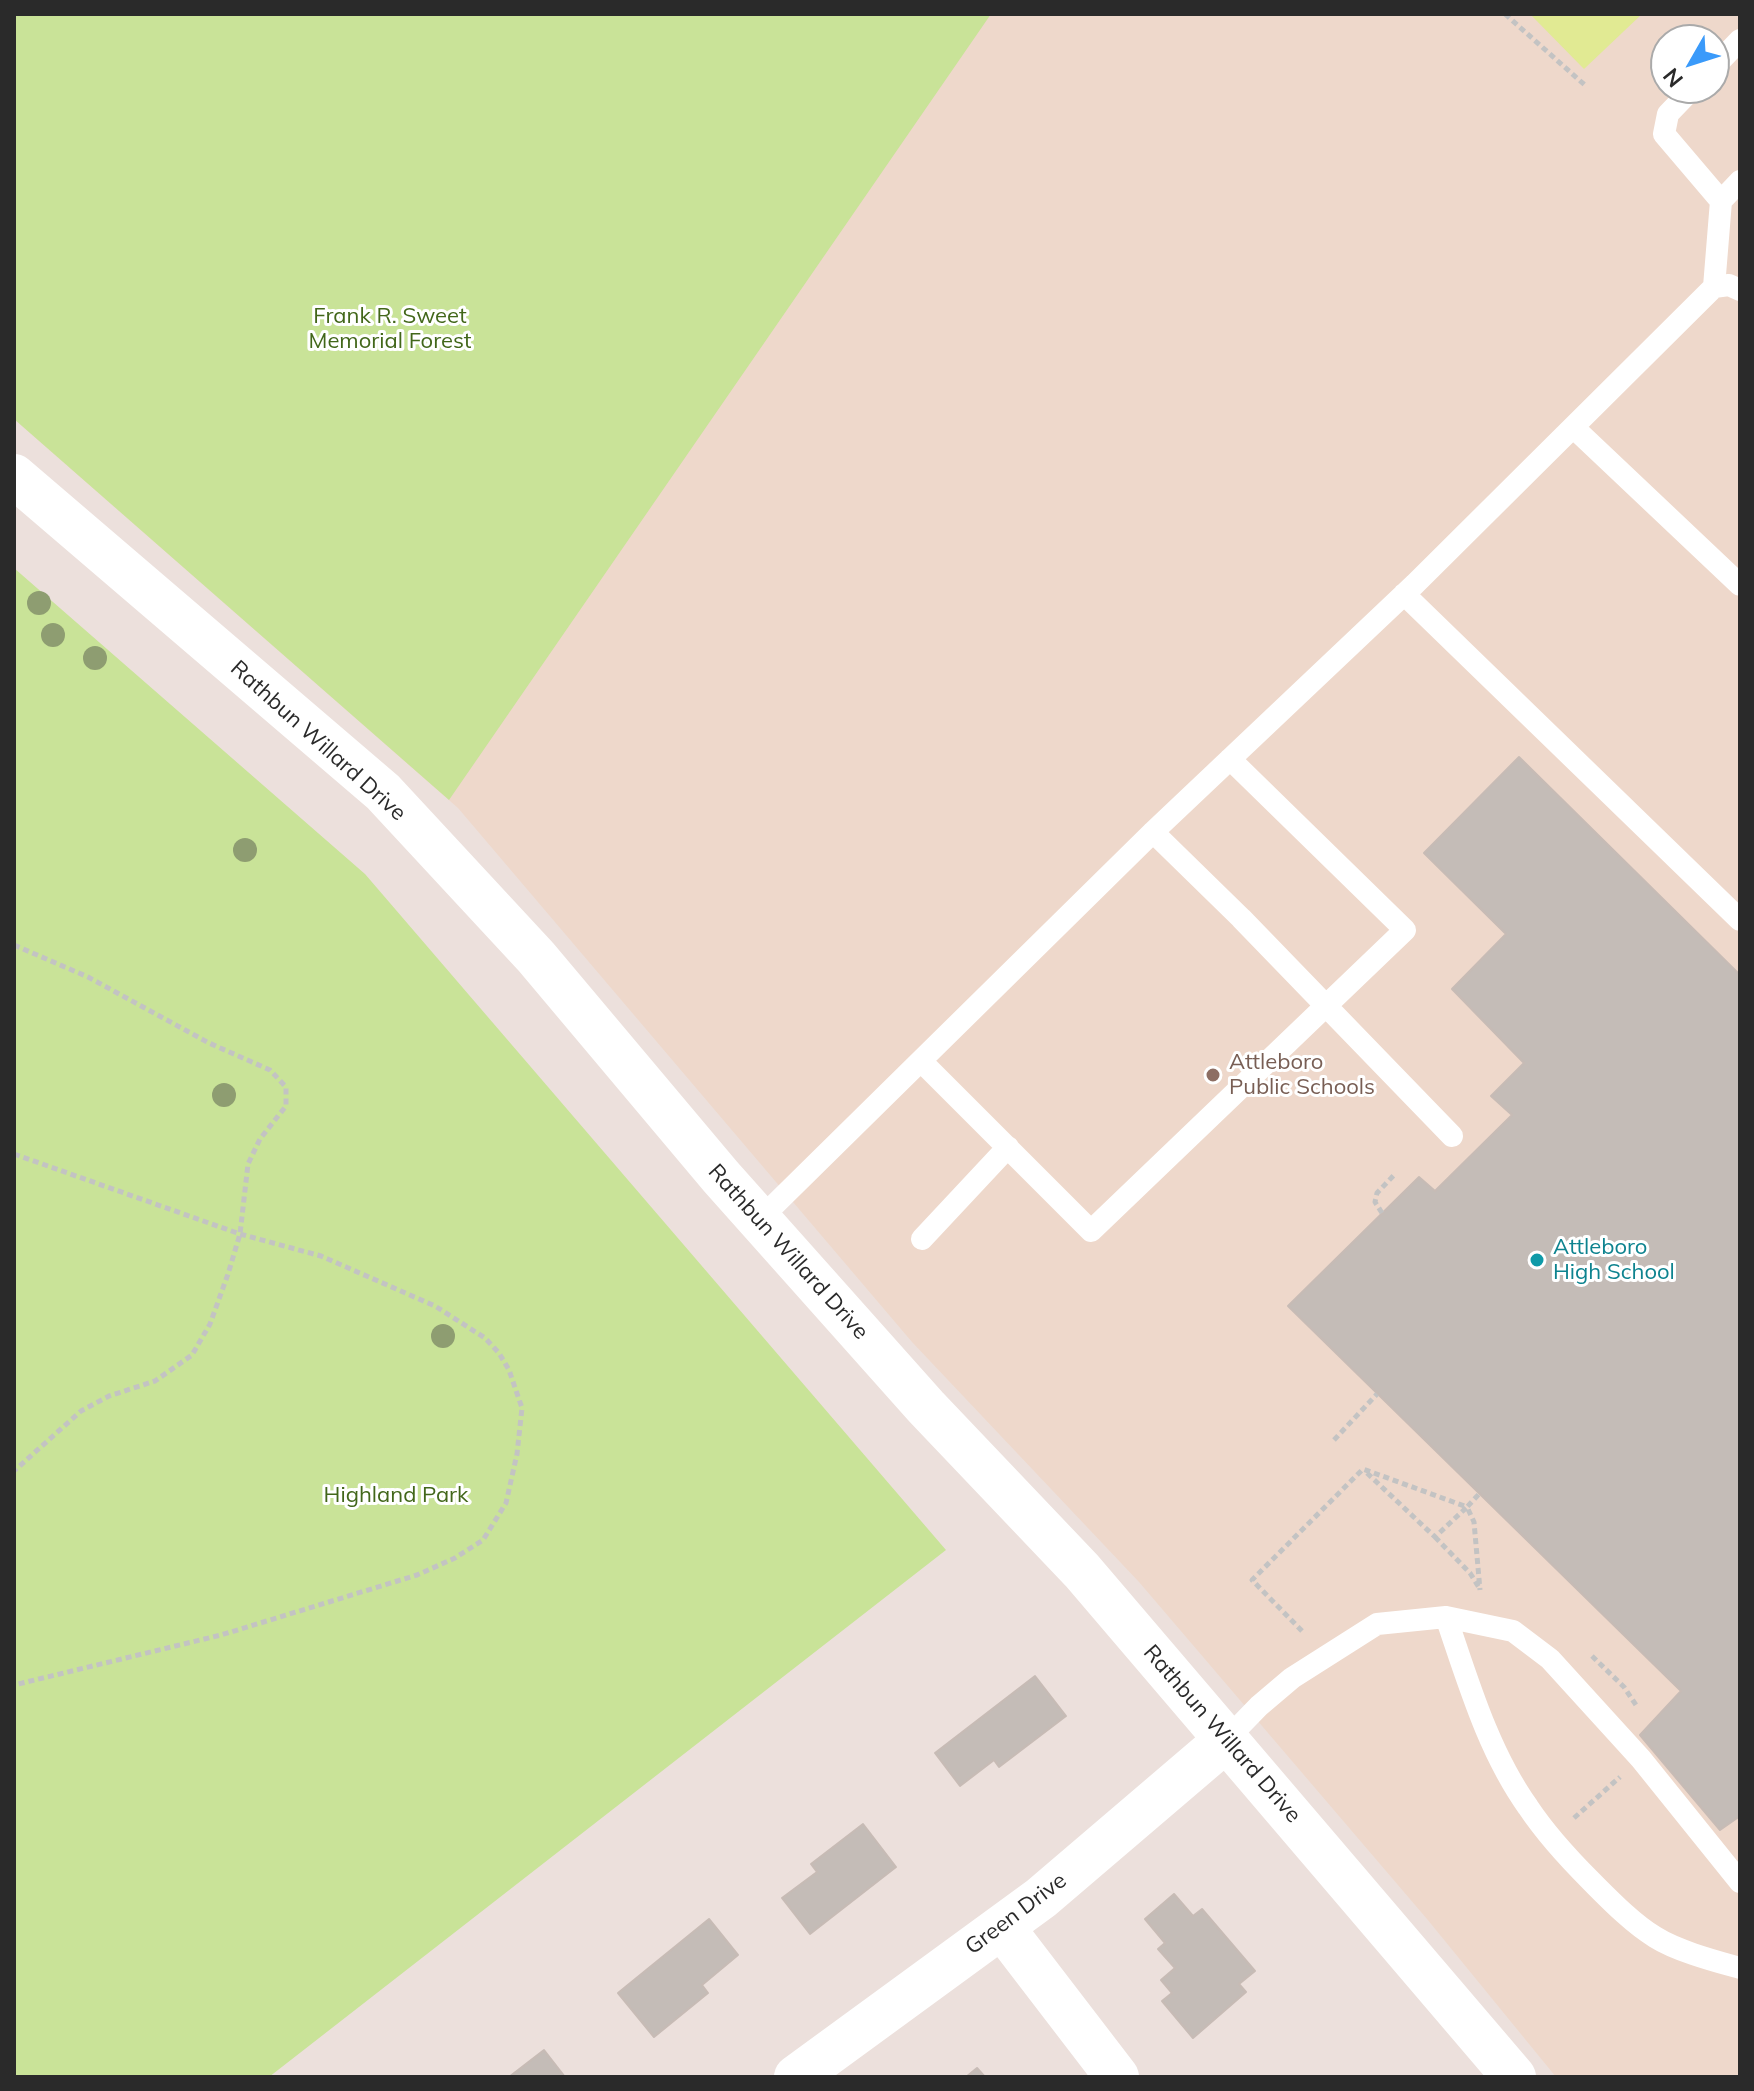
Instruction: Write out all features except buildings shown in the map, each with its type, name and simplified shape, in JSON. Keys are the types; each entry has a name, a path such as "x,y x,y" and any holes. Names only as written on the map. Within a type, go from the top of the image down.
{"street":[{"name":"Rathbun Willard Drive","path":"14,476 383,792 536,957 759,1220 936,1418 1082,1571 1514,2077"},
{"name":"Green Drive","path":"796,2077 1041,1898 1226,1740"},
{"path":"1002,1927 1117,2077"}],"lane":[{"path":"1678,104 1668,114 1664,134 1721,201"},
{"path":"1714,287 1721,201 1740,181"},
{"path":"759,1220 1153,832 1404,594 1714,287 1729,285 1740,290"},
{"path":"1573,427 1740,585"},
{"path":"1404,594 1740,920"},
{"path":"921,1061 1091,1231 1405,930 1230,759"},
{"path":"1153,832 1452,1136"},
{"path":"922,1239 1008,1147"},
{"path":"1446,1617 1494,1747 1526,1804 1561,1851 1609,1900 1655,1937 1706,1959 1740,1968"},
{"path":"1226,1740 1292,1678 1377,1624 1446,1617 1513,1631 1550,1659 1641,1759 1740,1882"}],"path":[{"path":"1505,14 1587,87"},
{"path":"14,945 88,977 209,1043 270,1070 286,1087 286,1106 260,1139 248,1164 240,1234 210,1324 192,1355 155,1381 109,1396 81,1411 14,1471"},
{"path":"14,1154 240,1234 321,1256 435,1306 485,1338 499,1353 509,1370 522,1408 517,1454 506,1503 483,1540 455,1558 417,1575 221,1635 14,1685"},
{"path":"1382,1213 1375,1202 1377,1193 1395,1174"},
{"path":"1334,1440 1377,1394"},
{"path":"1363,1469 1467,1507 1474,1522 1480,1590 1470,1573 1363,1469"},
{"path":"1302,1631 1252,1580 1363,1469"},
{"path":"1435,1537 1479,1494"},
{"path":"1567,1824 1641,1759"}],"shaded area":[{"name":"Attleboro Public Schools","path":"14,14 1740,14 1740,2077 1556,2077 1427,1919 1139,1582 912,1342 458,808 14,419"}],"green space":[{"name":"Frank R. Sweet Memorial Forest","path":"14,14 991,14 449,800 14,419"},
{"path":"1530,14 1642,14 1584,69"},
{"name":"Highland Park","path":"14,568 365,874 946,1550 269,2077 14,2077"}],"place":[{"name":"Attleboro Public Schools","path":"1213,1075"},
{"name":"Attleboro High School","path":"1537,1260"}]}
